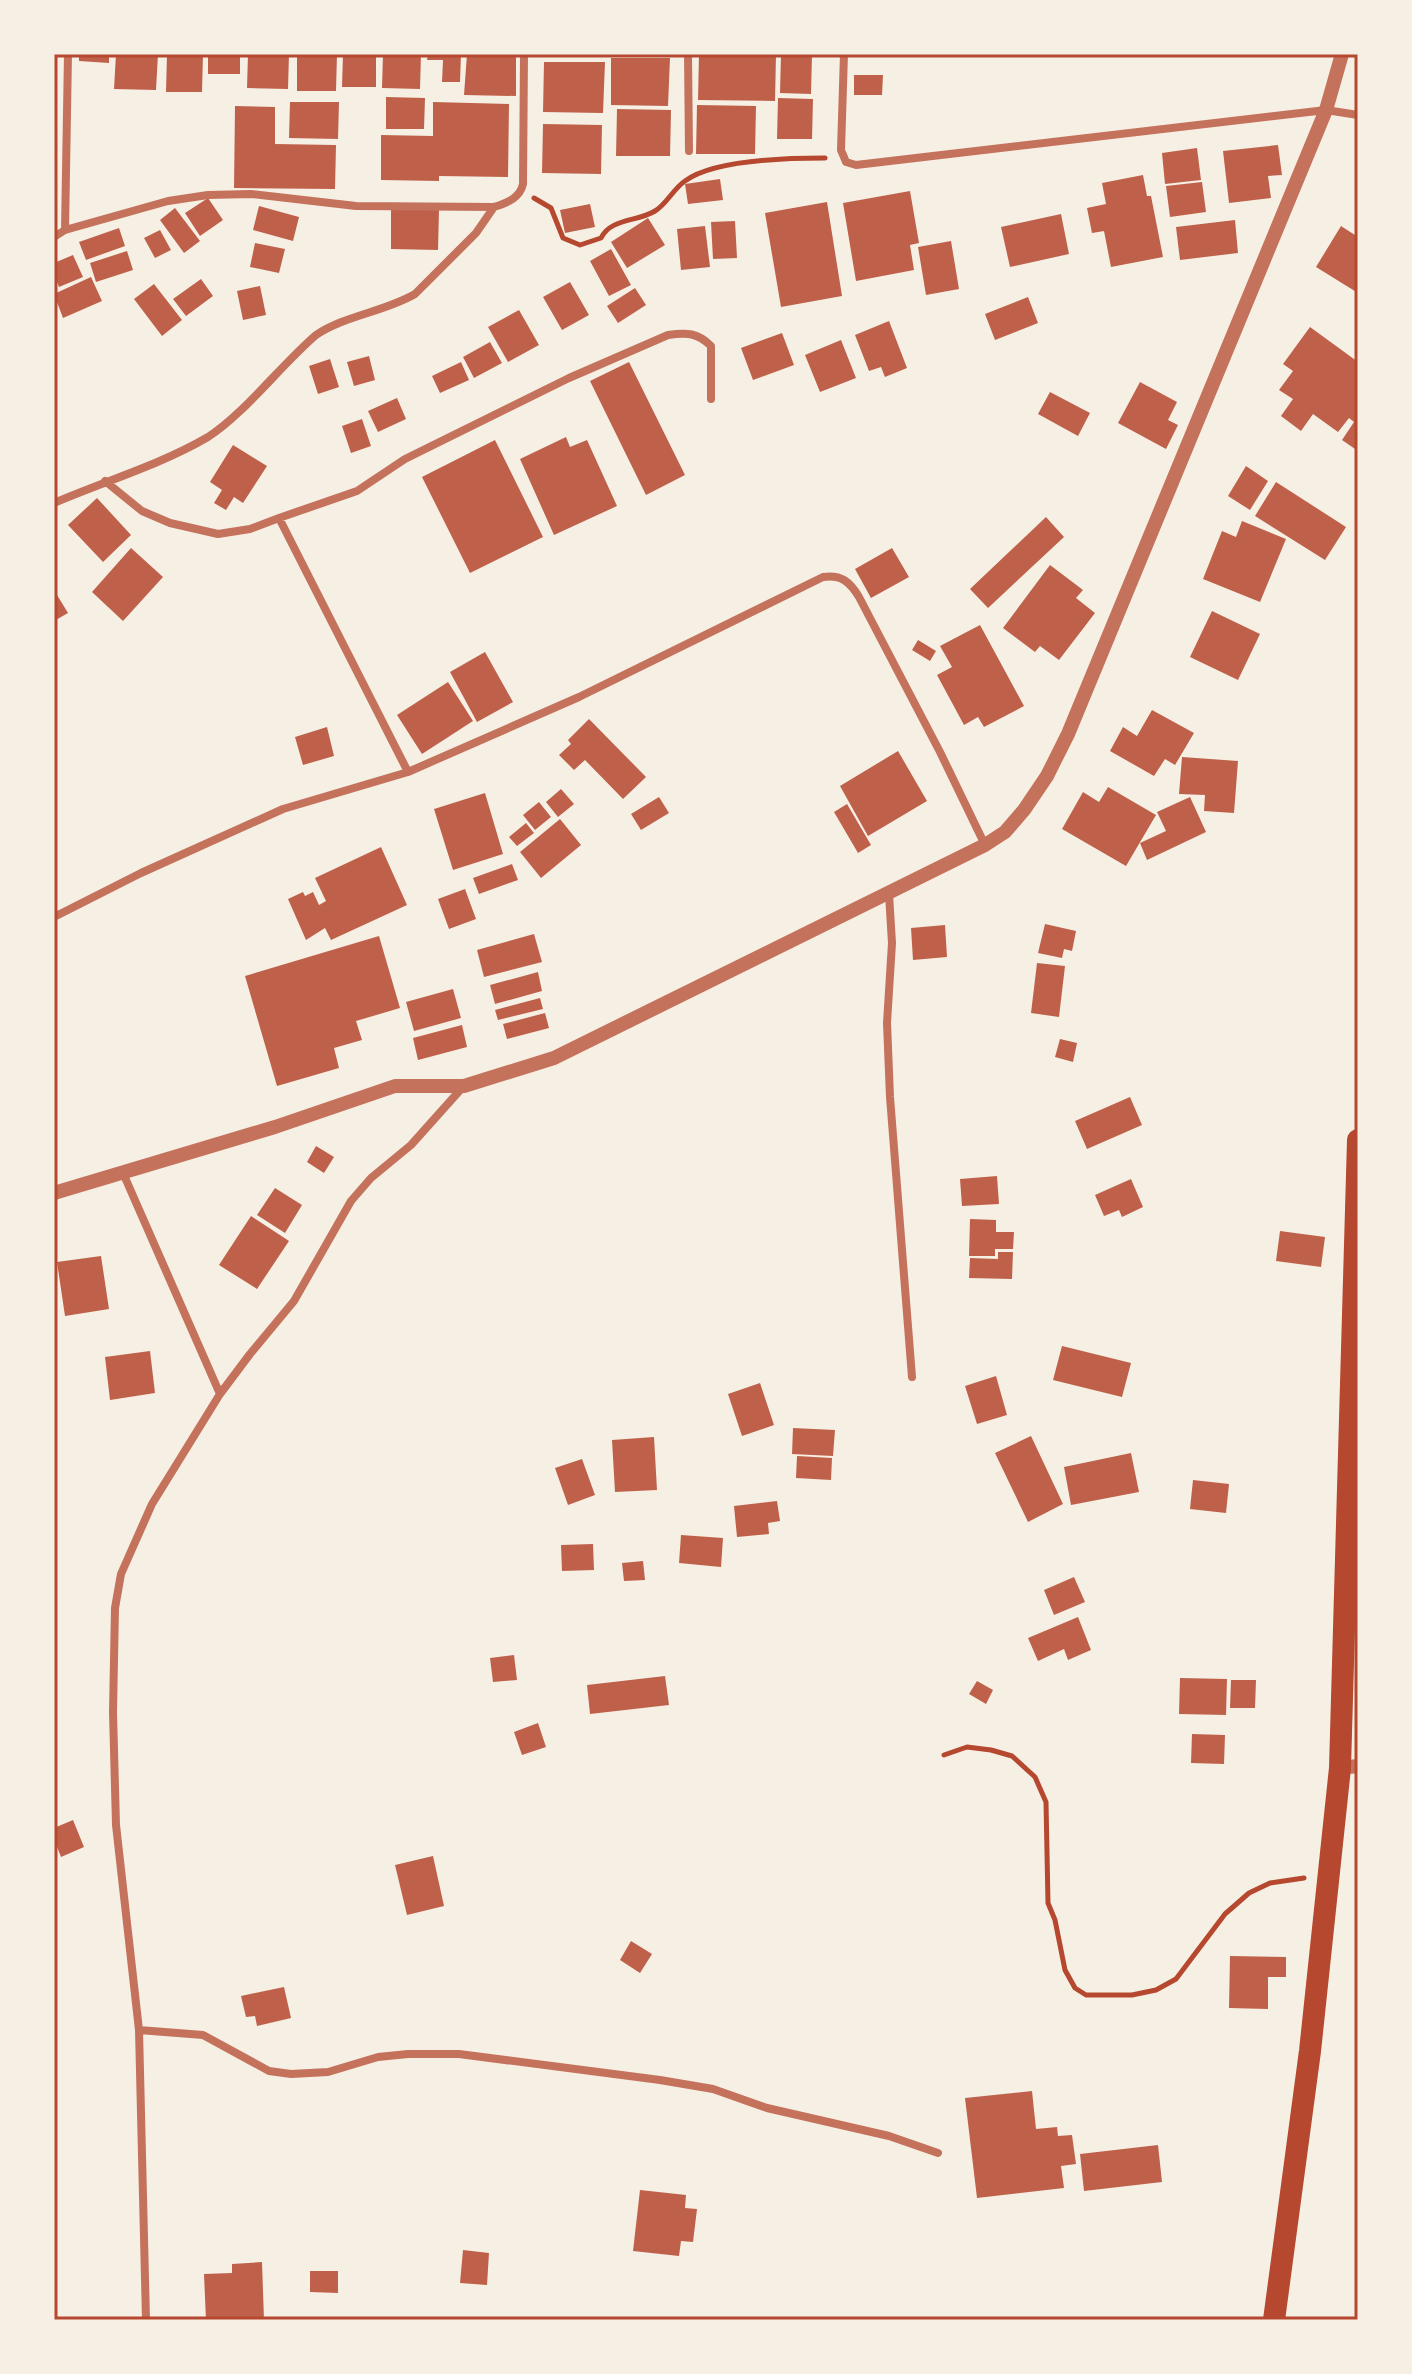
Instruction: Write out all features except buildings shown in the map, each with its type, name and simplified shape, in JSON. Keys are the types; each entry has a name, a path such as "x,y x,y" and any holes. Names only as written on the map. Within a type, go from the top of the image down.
{"highway":[{"path":"1274,2320 1310,2051 1329,1875 1349,1767 1358,1140"}],"street":[{"path":"65,230 68,54"},
{"path":"54,503 162,460 209,436 227,422 298,350 330,326 415,294 476,233 494,207 522,191 524,54"},
{"path":"688,54 689,151"},
{"path":"844,54 842,157 856,165 1326,110 1358,115"},
{"path":"54,1193 275,1127 395,1086 464,1086 554,1058 889,894 1005,832 1047,776 1068,734 1326,110 1342,54"},
{"path":"54,237 65,230 168,201 208,195 251,194 356,206 494,207"},
{"path":"105,481 142,511 170,523 218,534 250,529 357,491 405,459 569,378 668,335 685,333 702,337 711,346 711,399"},
{"path":"279,518 408,772"},
{"path":"54,917 141,873 283,809 408,772 579,697 823,577 835,575 853,587 859,597 985,845"},
{"path":"889,894 892,943 887,1023 889,1082 912,1377"},
{"path":"146,2320 139,2030 116,1825 113,1712 115,1608 121,1574 131,1545 152,1504 220,1394 294,1301 351,1201 371,1178 411,1145 464,1086"},
{"path":"123,1173 220,1394"},
{"path":"139,2030 203,2035 269,2071 291,2074 328,2072 378,2057 459,2054 673,2082 713,2089 767,2108 889,2136 938,2153"}],"path":[{"path":"522,191 545,202 551,208 563,238 580,245 601,238 604,232 624,221 658,210 687,179 698,175 733,164 769,159 842,157"},
{"path":"944,1755 967,1747 991,1750 1012,1756 1035,1777 1046,1802 1048,1903 1055,1920 1065,1970 1075,1988 1086,1995 1132,1995 1156,1990 1176,1979 1225,1914 1249,1893 1270,1883 1329,1875"}]}
